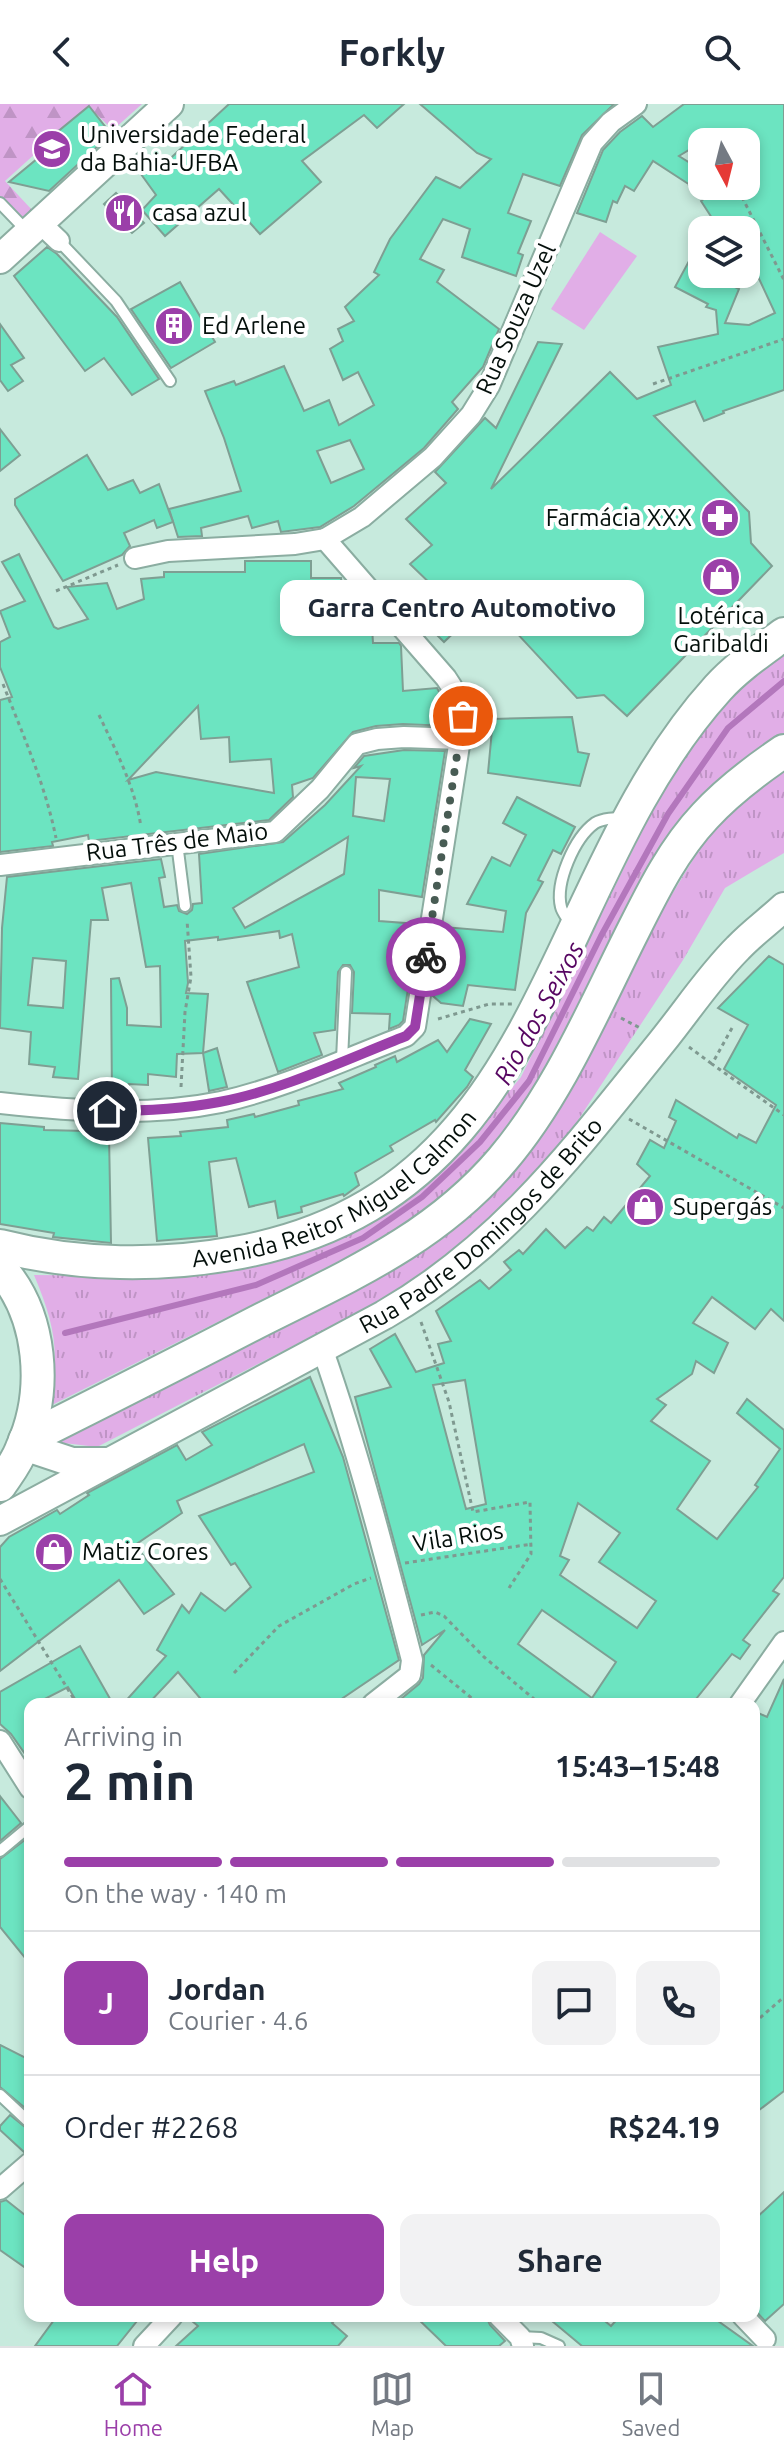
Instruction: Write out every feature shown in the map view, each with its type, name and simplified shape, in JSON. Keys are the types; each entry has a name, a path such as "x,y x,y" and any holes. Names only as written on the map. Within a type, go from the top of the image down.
{"main road":[{"path":"24,240 169,104"},
{"name":"Avenida Reitor Miguel Calmon","path":"0,1246 99,1261 150,1262 273,1246 313,1233 382,1196 427,1163 485,1096 507,1064 660,766 720,685 784,634"},
{"path":"24,1443 391,1255 463,1202 504,1158 537,1110 579,1039 663,872 682,844 704,816 733,789 784,751"},
{"name":"Rua Padre Domingos de Brito","path":"0,1521 412,1299 476,1252 563,1165 738,948 784,907"},
{"path":"0,1268 14,1283 29,1315 36,1346 38,1376 24,1443 0,1485"},
{"name":"Rua Padre Domingos de Brito","path":"24,1443 72,1462 109,1462"}],"street":[{"name":"Rua Souza Uzel","path":"135,558 168,551 295,544 325,539 362,517 399,488 433,457 471,415 489,386 592,143 611,122 636,104"},
{"path":"0,1103 81,1111 133,1111 219,1102 260,1092 406,1036 415,1027 463,716 459,697 446,678 325,539"},
{"name":"Rua Três de Maio","path":"0,869 60,857 275,832 320,789 357,744 404,737 460,739"},
{"path":"322,1348 345,1414 412,1660 412,1669 405,1680 381,1698"},
{"path":"744,1698 784,1642"},
{"path":"0,1741 24,1779"},
{"path":"0,2189 24,2168"},
{"path":"144,2346 166,2322"},
{"path":"504,2322 522,2342"},
{"path":"749,2322 765,2339"}],"lane":[{"path":"0,203 24,240 116,301 170,381"},
{"path":"177,843 185,906"},
{"path":"342,1060 346,972"},
{"path":"0,1851 24,1831"},
{"path":"0,2095 24,2117"},
{"path":"522,2342 541,2338 559,2346"}],"path":[{"path":"744,200 784,280"},
{"path":"653,384 784,339"},
{"path":"56,591 135,558"},
{"path":"3,684 50,807 60,857"},
{"path":"99,715 134,797 144,847"},
{"path":"180,1107 185,1012 191,977 185,906"},
{"path":"415,1027 489,1004 512,1005 534,1015"},
{"path":"596,1004 666,1037 712,1064 784,1115"},
{"path":"712,1064 732,1028"},
{"path":"609,1106 784,1208"},
{"path":"412,1299 449,1402 473,1512 530,1502 532,1544 527,1563 509,1588"},
{"name":"Vila Rios","path":"234,1673 279,1626 389,1568 532,1544"},
{"path":"0,1579 73,1698"},
{"path":"401,1618 439,1613 533,1698"},
{"path":"412,1660 434,1666 472,1698"},
{"path":"760,2018 784,1997"}],"green space":[{"path":"0,104 142,104 113,130 88,106 5,181 33,211 23,221 0,199"},
{"path":"600,232 637,256 584,330 551,309"},
{"path":"784,655 784,733 703,796 646,872 536,1086 491,1148 433,1205 381,1240 48,1407 54,1371 54,1340 47,1309 34,1275 154,1276 254,1267 351,1232 420,1184 469,1139 521,1077 657,801 693,743 742,684"},
{"path":"784,767 784,853 725,888 683,960 546,1169 475,1233 409,1286 97,1447 56,1442 499,1180 575,1083 646,937 716,822"}],"building":[{"path":"229,104 404,104 377,128 364,115 302,161 321,182 260,234 219,189 165,236 142,210 156,195 138,170 153,158 160,168"},
{"path":"420,104 614,104 582,135 560,186 523,174 508,213 531,221 518,253 523,255 516,276 462,257 470,229 443,219 420,259 444,270 437,282 499,329 483,367 452,402 458,409 424,448 354,506 320,527 281,532 278,521 252,528 248,516 201,528 202,536 178,537 169,509 241,491 205,391 234,381 236,385 284,366 304,411 329,400 339,425 374,405 358,372 343,380 330,349 343,341 338,329 354,321 345,307 379,275 374,272 390,239 436,177 460,188 491,159 477,153","holes":["350,440 364,469 331,483 317,451"]},
{"path":"684,104 784,104 784,390 723,411 704,421 695,401 654,416 749,512 751,543 772,566 627,716 604,695 577,698 487,601 444,642 427,625 437,590 410,564 432,545 406,519 446,483 435,472 483,420 485,418 496,428 538,342 562,344 491,489 610,372 637,399 671,385 658,347 718,334 716,310 675,287 688,263 688,288 739,289 725,323 749,325 775,313 760,281 760,216 711,216 701,201 760,200 760,128 688,128 688,151 679,156 688,162 688,184 653,161 634,191 625,186 617,203 613,201 606,222 577,213 603,150 642,116 653,127"},
{"path":"89,106 111,134 49,191 9,182 55,144 50,138"},
{"name":"casa azul","path":"116,193 144,223 132,233 104,204"},
{"path":"47,247 117,317 159,379 132,395 104,358 85,371 14,276"},
{"name":"Ed Arlene","path":"180,282 215,342 171,368 131,309"},
{"path":"0,324 24,358 11,365 23,381 8,391 0,380"},
{"path":"0,429 20,455 0,471"},
{"path":"87,455 108,490 133,480 140,493 159,484 173,522 157,528 154,520 124,533 130,546 122,555 63,581 15,505 15,499"},
{"path":"19,554 54,627 58,629 88,619 67,587 107,583 117,609 144,599 141,579 164,577 164,572 245,572 245,561 311,561 311,578 341,578 343,600 360,599 371,611 373,643 399,643 403,691 437,688 446,704 448,726 403,724 353,732 313,778 292,785 293,797 269,820 89,841 88,835 52,842 53,846 0,852 0,700 12,697 0,667 0,642 10,637 0,611 25,601 2,562","holes":["198,706 201,739 229,737 230,762 271,759 274,793 156,772 128,780"]},
{"path":"572,717 578,752 589,754 580,786 488,773 493,719"},
{"path":"404,750 445,751 422,897 379,890 379,921 418,924 403,1021 399,1025 389,1029 390,1014 352,1013 354,972 350,965 343,965 338,972 335,1030 314,1033 322,1055 278,1072 247,982 299,967 292,934 280,938 279,931 218,940 218,937 185,941 186,993 208,994 203,1053 177,1054 176,1077 148,1074 148,1085 129,1084 129,1098 112,1098 111,979 119,978 127,1008 127,1025 161,1027 160,966 146,967 131,883 102,888 108,920 91,920 78,1079 53,1077 55,1067 29,1064 31,1032 0,1028 2,928 7,877 161,859 165,877 159,878 164,907 177,905 179,911 187,914 193,904 202,903 199,854 283,842 325,805 361,766 354,768 364,756","holes":["356,777 390,779 384,821 353,816","348,837 344,874 245,928 233,908","33,958 66,961 63,1008 28,1005"]},
{"path":"517,797 575,827 561,854 553,850 538,880 543,882 526,913 515,990 468,985 463,1006 441,1003 433,996 444,927 503,932 506,911 467,904 492,857 510,866 526,835 503,823"},
{"path":"769,956 784,965 784,1321 771,1309 755,1329 712,1297 693,1323 728,1343 714,1373 696,1361 692,1374 657,1399 666,1405 651,1421 710,1461 677,1509 717,1539 758,1487 755,1485 780,1449 737,1413 747,1399 784,1430 784,1577 773,1591 779,1594 743,1640 750,1645 740,1659 732,1654 697,1698 592,1698 402,1698 423,1678 424,1655 445,1630 422,1645 355,1397 391,1387 370,1349 395,1334 416,1372 444,1363 438,1344 451,1341 436,1311 480,1280 489,1289 511,1270 504,1262 519,1250 523,1254 546,1229 565,1248 587,1227 593,1231 604,1217 611,1223 650,1176 637,1164 650,1140 664,1148 676,1121 669,1117 676,1100 737,1138 739,1134 756,1143 776,1105 724,1069 748,1025 718,1008","holes":["465,1380 486,1504 466,1509 433,1385","578,1503 620,1533 599,1562 656,1601 637,1628 560,1575 569,1560 560,1556","542,1610 616,1662 592,1698 518,1644"]},
{"path":"470,1019 491,1024 465,1070 473,1077 467,1087 436,1122 390,1146 393,1151 355,1173 359,1185 344,1196 301,1207 302,1212 278,1218 275,1201 249,1207 236,1158 209,1162 217,1236 157,1241 148,1138 181,1136 180,1132 228,1127 227,1120 254,1114 255,1117 299,1105 298,1101 343,1089 339,1083 395,1056 397,1062 438,1040 447,1052"},
{"path":"217,1048 227,1087 209,1091 203,1053"},
{"path":"0,1123 109,1135 111,1243 53,1237 54,1233 0,1224"},
{"path":"310,1377 343,1457 399,1660 343,1698 200,1698 178,1672 154,1698 128,1698 166,1656 157,1650 182,1605 189,1613 201,1593 225,1611 251,1587 235,1563 231,1565 199,1516 314,1472 304,1444 177,1501 182,1513 135,1545 174,1594 144,1614 119,1580 0,1671 0,1547 9,1537 57,1510 60,1514 89,1495 87,1493 177,1445 186,1460 212,1445 202,1432"},
{"path":"80,1646 110,1698 74,1698 68,1687 47,1698 24,1698 24,1752 0,1724 0,1692"},
{"path":"784,1679 784,2091 760,2109 760,1714 767,1717"},
{"path":"0,1796 21,1823 0,1841"},
{"path":"24,1841 24,1957 0,1927 0,1859"},
{"path":"0,2045 24,2057 24,2107 0,2087"},
{"path":"10,2115 24,2126 24,2152 0,2130"},
{"path":"784,2192 784,2304 765,2321 760,2316 760,2214"},
{"path":"6,2200 24,2214 24,2267 0,2250 0,2202"},
{"path":"53,2322 136,2322 117,2346 35,2346"},
{"path":"193,2322 333,2322 347,2336 338,2346 176,2346 198,2326"},
{"path":"421,2322 489,2322 505,2341 499,2346 446,2346"},
{"path":"553,2322 606,2322 611,2326 615,2322 719,2322 753,2346 582,2346"}],"waterway":[{"name":"Rio dos Seixos","path":"65,1333 256,1285 363,1238 422,1197 480,1142 529,1081 601,936 668,814 728,728 784,681"}],"way so far":[{"path":"426,957 463,716"}],"place":[{"name":"Universidade Federal da Bahia-UFBA","path":"52,149"},
{"name":"casa azul","path":"124,213"},
{"name":"Ed Arlene","path":"174,326"},
{"name":"Farmácia XXX","path":"720,518"},
{"name":"Lotérica Garibaldi","path":"721,577"},
{"name":"Garra Centro Automotivo","path":"463,716"},
{"name":"Supergás","path":"645,1207"},
{"name":"Matiz Cores","path":"54,1552"}],"route":[{"path":"107,1111 180,1107 260,1092 406,1036 415,1027 426,957"}]}
